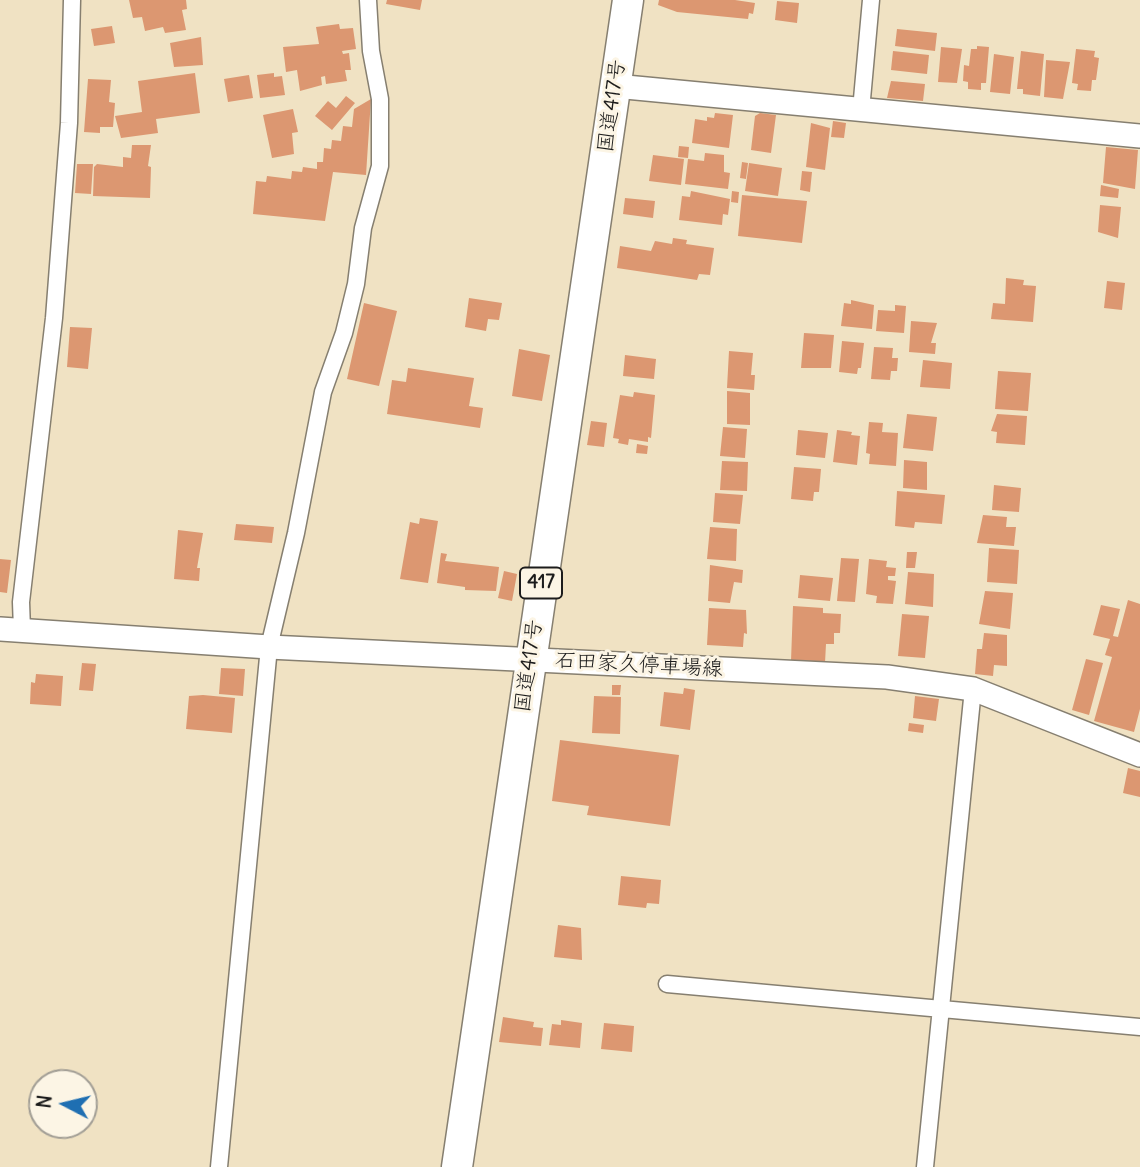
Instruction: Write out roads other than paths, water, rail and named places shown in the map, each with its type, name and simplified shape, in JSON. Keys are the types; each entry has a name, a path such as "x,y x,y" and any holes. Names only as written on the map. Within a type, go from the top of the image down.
{"highway":[{"name":"国道417号","path":"457,1167 628,0"}],"main road":[{"path":"615,86 1140,136"},
{"name":"石田家久停車場線","path":"11,630 269,647 887,677 972,689 1140,755"}],"street":[{"path":"11,630 21,602 54,318 69,123 72,0"},
{"path":"219,1167 269,647 296,533 323,392 344,333 356,284 363,228 380,166 380,99 371,51 368,0"},
{"path":"861,110 871,0"},
{"path":"925,1167 972,689"},
{"path":"667,985 1140,1027"}]}
